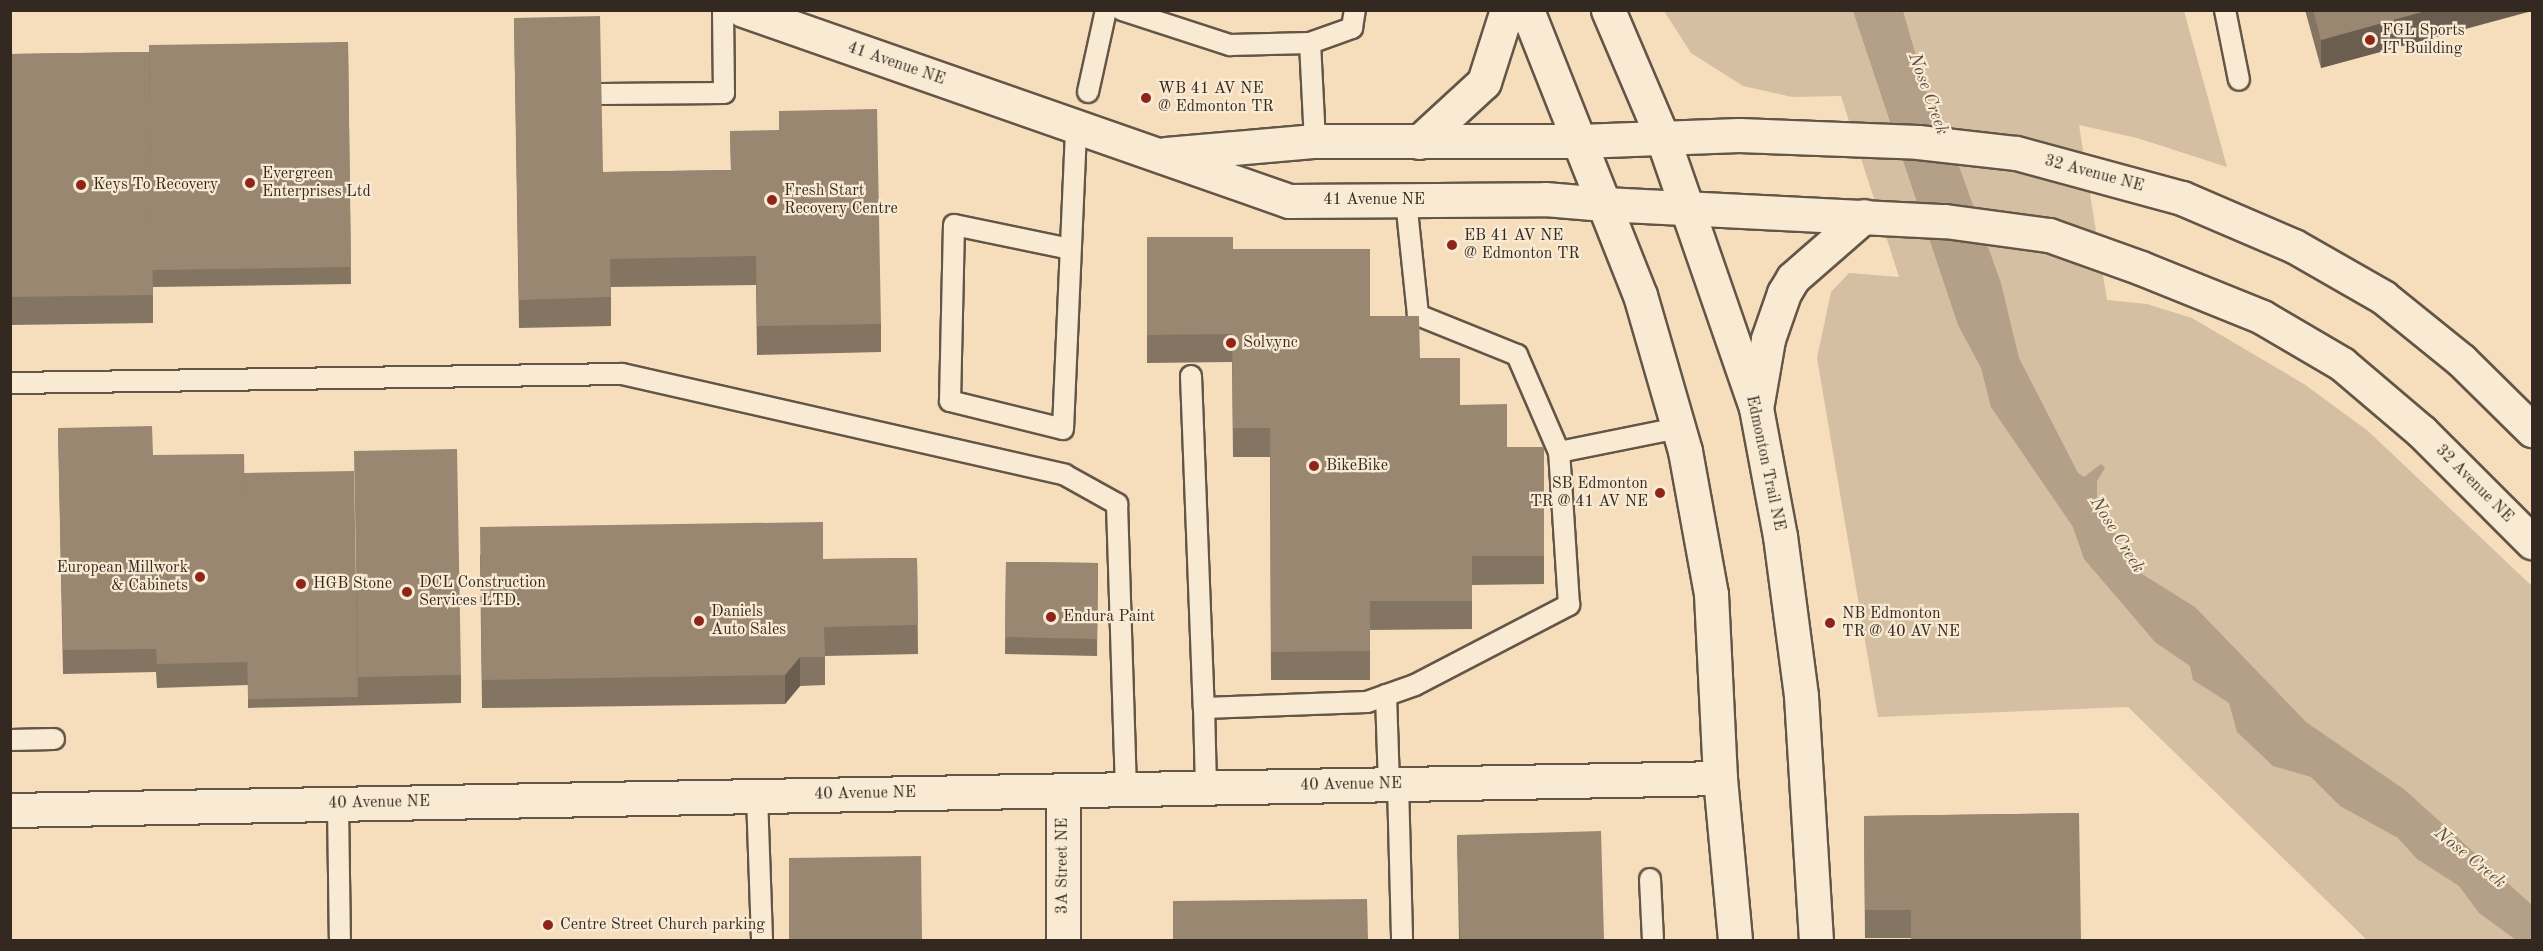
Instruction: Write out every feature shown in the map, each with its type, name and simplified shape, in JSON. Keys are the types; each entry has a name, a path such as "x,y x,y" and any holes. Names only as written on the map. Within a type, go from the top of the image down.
{"main road":[{"name":"41 Avenue NE","path":"743,10 1150,155 1289,201 1545,200 1604,204"},
{"path":"1419,142 1484,81 1507,10"},
{"path":"1527,10 1581,141 1640,295 1678,428 1712,594 1720,778 1735,940"},
{"name":"Edmonton Trail NE","path":"1608,10 1663,139 1756,408 1780,536 1801,696 1816,940"},
{"name":"32 Avenue NE","path":"1581,141 1739,135 1849,139 2016,153 2182,198 2294,246 2384,297 2461,360 2532,430"},
{"name":"41 Avenue NE","path":"1150,155 1315,141 1581,141"},
{"name":"32 Avenue NE","path":"1604,204 1945,221 2049,235 2141,267 2262,317 2342,364 2422,432 2532,542"},
{"path":"1756,408 1768,339 1784,293 1793,278 1864,216"},
{"name":"40 Avenue NE","path":"10,810 1720,778"},
{"name":"3A Street NE","path":"1063,791 1063,940"}],"lane":[{"path":"601,94 724,93 723,10"},
{"path":"1088,92 1106,10"},
{"path":"1122,10 1230,45 1310,43 1352,28 1355,10"},
{"path":"2225,10 2239,80"},
{"path":"1310,43 1315,141"},
{"path":"1070,249 954,225 951,400 1063,429 1076,128"},
{"path":"1204,708 1367,702 1386,695 1569,605 1559,452 1517,355 1418,315 1406,201"},
{"path":"10,383 622,374 1065,475 1117,504 1126,790"},
{"path":"1191,376 1206,788"},
{"path":"1559,452 1678,428"},
{"path":"1386,695 1394,784 1402,940"},
{"path":"10,740 54,740"},
{"path":"757,796 762,940"},
{"path":"338,804 340,940"},
{"path":"1650,879 1653,940"}],"shaded area":[{"path":"1664,11 2184,11 2227,167 2137,138 2079,125 2107,300 2147,304 2192,318 2304,384 2368,431 2532,586 2532,940 2367,940 2128,707 1878,717 1817,358 1831,292 1849,273 1899,277 1841,96 1792,97 1743,86 1691,53"}],"water":[{"name":"Nose Creek","path":"1853,11 1903,11 1928,97 1951,144 2001,283 2019,358 2078,473 2084,477 2101,464 2105,468 2097,481 2097,504 2142,574 2195,607 2306,722 2405,790 2532,905 2532,940 2516,940 2479,913 2459,886 2417,859 2398,838 2340,806 2311,777 2273,766 2237,732 2229,703 2193,680 2190,666 2155,642 2084,559 2073,527 1991,407 1981,368 1958,325"}],"building":[{"path":"2313,10 2429,10 2321,40"},
{"name":"Fresh Start Recovery Centre","path":"600,16 603,172 731,170 730,131 779,130 779,111 877,109 881,324 757,326 756,256 610,259 611,297 519,300 514,18"},
{"name":"Evergreen Enterprises Ltd","path":"348,42 351,267 152,270 149,45"},
{"name":"Keys To Recovery","path":"149,52 153,295 10,297 10,54"},
{"path":"1147,237 1233,237 1233,249 1370,249 1370,316 1419,316 1420,358 1460,358 1460,405 1507,404 1507,447 1544,447 1544,556 1472,556 1472,601 1370,601 1370,651 1271,652 1270,428 1233,428 1232,334 1147,335"},
{"path":"152,426 153,455 244,454 248,662 157,664 156,649 63,650 58,428"},
{"name":"DCL Construction Services LTD.","path":"457,449 461,675 358,677 354,451"},
{"name":"HGB Stone","path":"354,471 358,697 248,699 244,473"},
{"name":"Daniels Auto Sales","path":"823,522 823,559 917,558 918,625 824,627 825,657 800,657 785,675 482,680 480,527"},
{"name":"Endura Paint","path":"1006,562 1098,563 1097,639 1005,637"},
{"path":"2079,813 2081,940 1911,940 1911,910 1865,910 1864,816"},
{"path":"1601,831 1604,940 1460,940 1457,835"},
{"path":"921,856 922,940 789,940 789,858"},
{"path":"1367,899 1368,940 1173,940 1173,901"}],"place":[{"name":"FGL Sports IT Building","path":"2370,40"},
{"name":"WB 41 AV NE @ Edmonton TR","path":"1146,98"},
{"name":"Evergreen Enterprises Ltd","path":"250,183"},
{"name":"Keys To Recovery","path":"81,185"},
{"name":"Fresh Start Recovery Centre","path":"772,200"},
{"name":"EB 41 AV NE @ Edmonton TR","path":"1452,245"},
{"name":"Solvync","path":"1231,343"},
{"name":"BikeBike","path":"1314,466"},
{"name":"SB Edmonton TR @ 41 AV NE","path":"1660,493"},
{"name":"European Millwork & Cabinets","path":"200,577"},
{"name":"HGB Stone","path":"301,584"},
{"name":"DCL Construction Services LTD.","path":"407,592"},
{"name":"Endura Paint","path":"1051,617"},
{"name":"Daniels Auto Sales","path":"699,621"},
{"name":"NB Edmonton TR @ 40 AV NE","path":"1830,623"},
{"name":"Centre Street Church parking","path":"548,925"}]}
